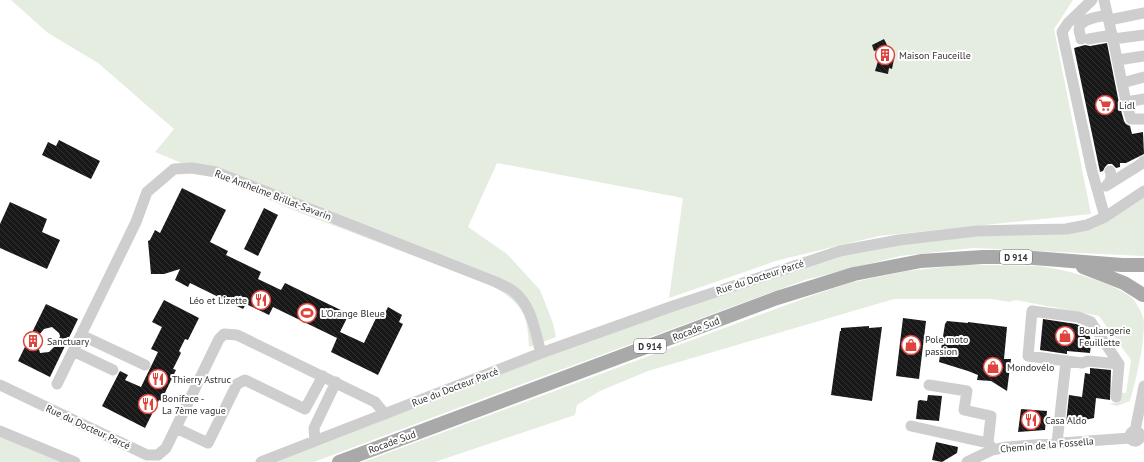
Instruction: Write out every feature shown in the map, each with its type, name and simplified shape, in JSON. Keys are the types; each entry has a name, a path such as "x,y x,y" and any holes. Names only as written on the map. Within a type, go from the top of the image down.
{"main road":[{"name":"Rocade Sud","path":"339,462 777,298 854,274 921,261 967,257 1021,257 1065,261"},
{"name":"D 914","path":"1065,261 1144,265"},
{"name":"D 914","path":"1065,261 1092,270 1144,293"}],"street":[{"path":"1092,0 1068,23 1062,32 1104,216"},
{"path":"1101,1 1108,18 1113,37 1131,120 1144,119"},
{"path":"1144,13 1087,20 1082,23 1079,29 1086,39 1144,35"},
{"path":"1118,60 1144,56"},
{"path":"1122,83 1144,77"},
{"path":"1126,102 1144,99"},
{"path":"1098,192 1144,161"},
{"name":"Rue Anthelme Brillat-Savarin","path":"57,384 136,222 147,192 174,169 192,168 216,172 496,282 513,291 524,303 532,317 540,353"},
{"path":"1109,184 1112,176 1110,171"},
{"name":"Rue du Docteur Parcé","path":"261,462 540,353 673,306 840,251 899,240 978,231 1066,229 1087,225 1104,216 1144,190"},
{"path":"1116,397 1119,364 1091,322 1078,317 1032,310 1028,356 1066,361 1119,364"},
{"name":"Rue du Docteur Parcé","path":"0,385 147,455 158,455 166,448 219,339 224,334 237,335 336,382 376,402 385,414"},
{"path":"81,335 145,365"},
{"path":"73,351 113,370"},
{"path":"1057,443 1066,361"},
{"path":"176,428 208,443 237,384 245,380 305,409 322,376"},
{"path":"315,441 314,428 336,382"},
{"path":"911,426 990,446 991,416 964,410 967,391 929,385"},
{"path":"1137,436 1144,386"},
{"path":"0,431 75,462"},
{"name":"Chemin de la Fossella","path":"967,462 990,446 1007,447 1137,436"}],"shaded area":[{"path":"11,0 1073,0 1054,29 1091,214 879,236 779,260 669,298 683,198 497,163 468,227 507,254 540,290 553,323 556,337 529,347 527,328 523,314 514,301 495,288 298,212 155,152 174,129 98,63 48,33"},
{"path":"1144,195 1144,256 973,248 900,256 805,280 314,462 274,462 542,357 675,310 841,256 900,245 978,236 1066,233"},
{"path":"963,265 1047,267 1101,282 1113,287 1133,299 1140,309 1144,321 1144,331 1138,372 1130,401 1117,406 1109,404 1118,402 1119,392 1126,393 1131,360 1099,316 1016,300 1009,302 992,299 894,299 648,371 600,391 577,405 575,415 435,462 363,462 849,283 907,271"},
{"path":"0,436 64,462 0,462"}],"building":[{"name":"Maison Fauceille","path":"884,39 894,59 892,69 889,68 888,74 875,71 882,48 874,51 872,45"},
{"path":"1107,43 1124,121 1130,126 1132,134 1143,132 1144,154 1126,163 1120,163 1120,167 1116,168 1112,164 1108,164 1103,171 1100,172 1074,48 1085,45 1090,46"},
{"path":"59,140 100,161 91,179 42,155 48,142 56,146"},
{"path":"182,188 226,210 210,242 228,251 226,255 261,272 258,279 281,290 285,283 349,314 340,332 364,343 379,312 384,315 388,307 402,315 399,322 403,324 378,375 331,352 337,338 273,307 269,315 246,304 243,309 190,283 188,287 175,280 180,269 164,274 151,274 148,241 155,230 160,233"},
{"path":"10,202 47,219 42,232 60,240 47,269 0,248 0,224"},
{"path":"264,208 278,215 258,256 244,249"},
{"path":"164,300 199,318 188,340 185,339 179,351 181,353 173,369 176,370 161,401 159,400 145,428 102,406 120,371 128,375 125,380 141,387 158,352 151,349 162,327 152,322"},
{"name":"Sanctuary","path":"46,304 78,319 50,377 18,361","holes":["52,327 59,333 60,336 58,343 49,352 40,353 37,341 39,335 44,329"]},
{"path":"903,318 926,321 919,379 896,376"},
{"name":"Boulangerie Feuillette","path":"1043,319 1076,324 1083,327 1090,337 1090,353 1067,351 1067,354 1040,350"},
{"path":"947,321 1007,327 1004,359 1011,359 1007,391 991,381 977,380 978,375 939,362 945,324"},
{"path":"869,326 869,328 882,327 872,401 831,395 841,328"},
{"path":"1090,368 1111,370 1110,400 1096,398 1094,418 1066,424 1069,395 1082,397 1085,373 1090,374"},
{"path":"928,395 942,396 939,421 916,419 918,401 927,401"},
{"path":"1021,409 1047,411 1045,430 1018,432"},
{"path":"936,442 958,447 957,453 942,462 932,460"}],"place":[{"name":"Maison Fauceille","path":"885,55"},
{"name":"Lidl","path":"1105,105"},
{"name":"Léo et Lizette","path":"261,300"},
{"name":"L'Orange Bleue","path":"307,313"},
{"name":"Boulangerie Feuillette","path":"1065,336"},
{"name":"Sanctuary","path":"33,341"},
{"name":"Pole moto passion","path":"911,345"},
{"name":"Mondovélo","path":"993,367"},
{"name":"Thierry Astruc","path":"158,379"},
{"name":"Boniface - La 7ème vague","path":"148,404"},
{"name":"Casa Aldo","path":"1031,420"}]}
